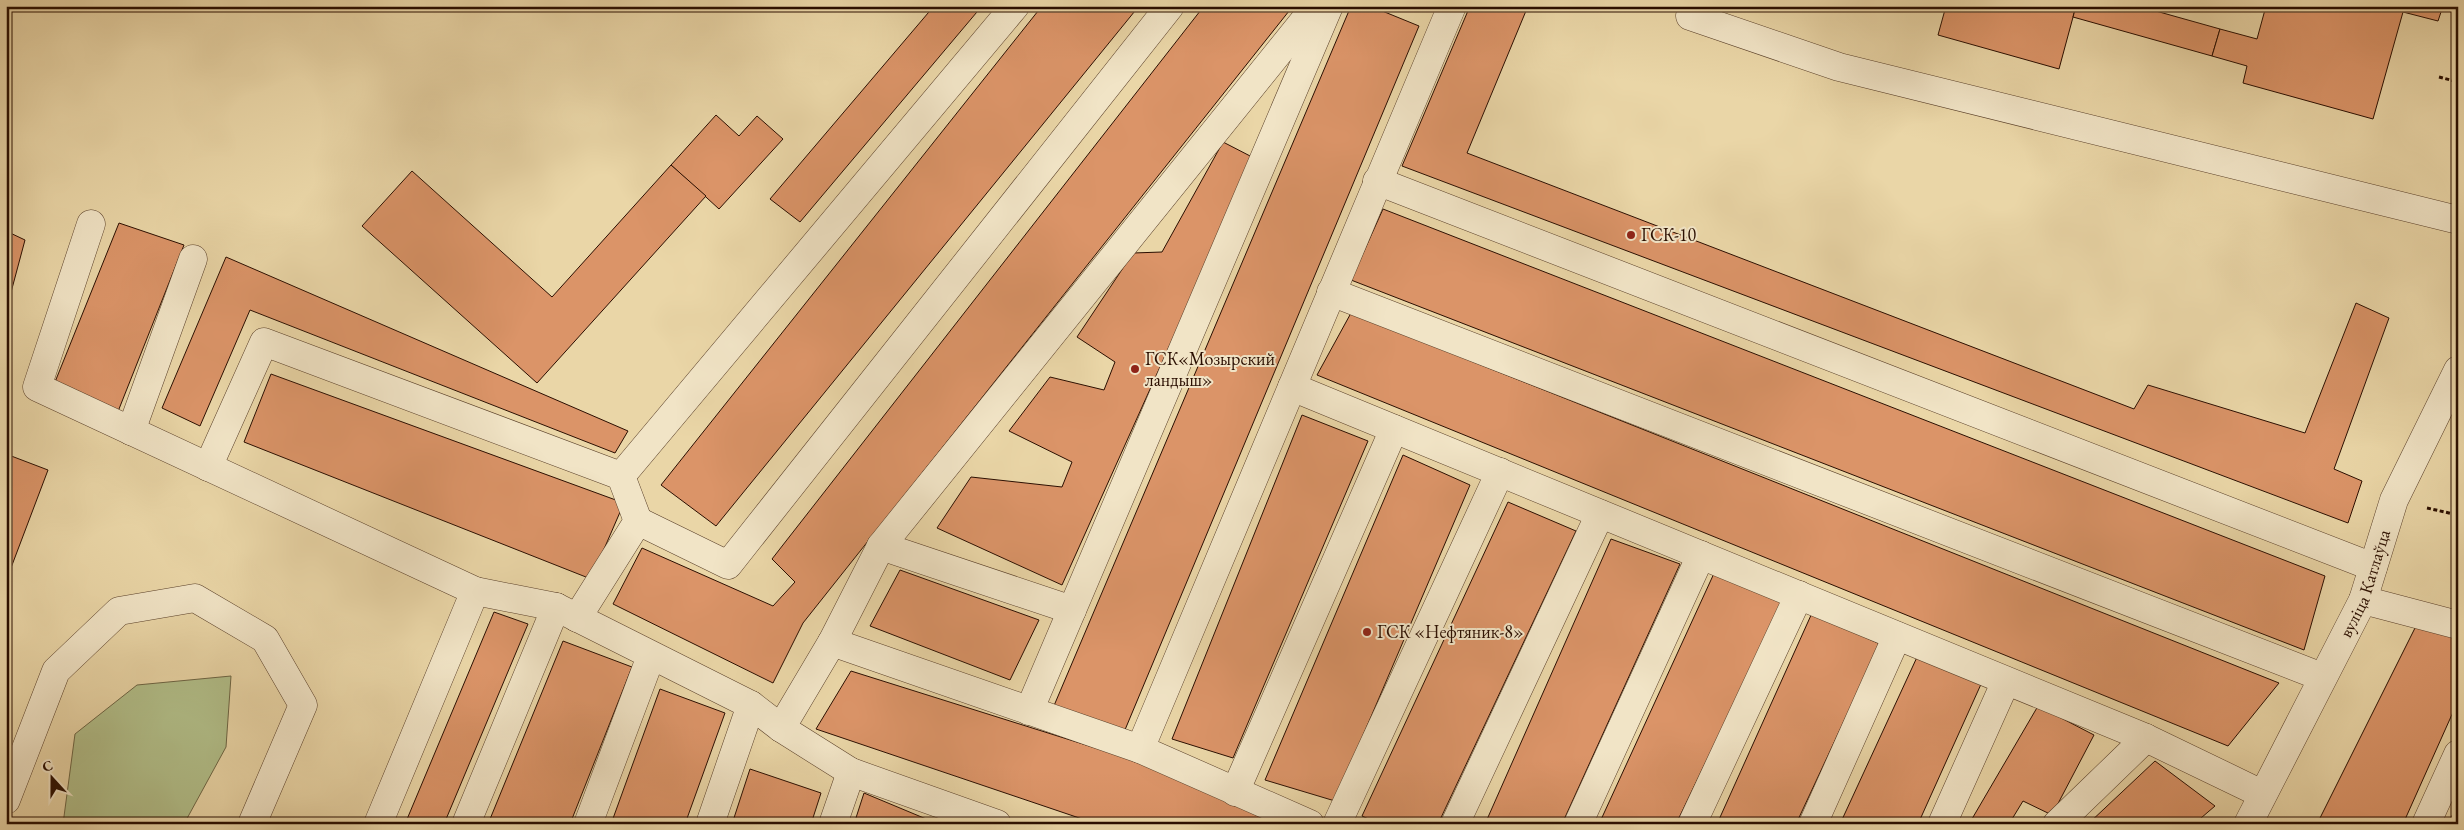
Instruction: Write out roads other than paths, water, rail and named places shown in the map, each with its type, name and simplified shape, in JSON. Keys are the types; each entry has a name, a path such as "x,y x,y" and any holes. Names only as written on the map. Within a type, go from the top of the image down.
{"street":[{"path":"621,476 1015,6"},
{"path":"208,467 264,342 621,476 638,521 728,565 1170,6"},
{"path":"781,728 832,642 881,546 1316,6"},
{"path":"1029,711 1329,6"},
{"path":"1693,6 1690,16 1839,67 2454,219"},
{"path":"1140,750 1292,387 1447,8"},
{"path":"1377,181 2373,567"},
{"path":"91,224 37,387 475,591 566,613 752,705 781,728 851,772 948,816 997,824"},
{"path":"131,431 194,259"},
{"path":"1331,292 2322,677"},
{"name":"вуліца Катлаўца","path":"2248,824 2362,600 2394,500 2458,370"},
{"path":"1292,387 2146,738 2262,794 2228,824"},
{"path":"1236,792 1394,429"},
{"path":"1337,824 1500,472"},
{"path":"1455,824 1600,514"},
{"path":"466,824 566,613 638,521"},
{"path":"881,546 1072,610"},
{"path":"1578,824 1701,555"},
{"path":"378,824 475,591"},
{"path":"1692,824 1799,596"},
{"path":"6,800 56,671 120,611 195,598 265,639 303,705 252,824"},
{"path":"2362,600 2458,625"},
{"path":"1813,824 1897,636"},
{"path":"832,642 1140,750 1310,824"},
{"path":"588,824 652,656"},
{"path":"1942,824 2006,680"},
{"path":"710,824 752,705"},
{"path":"2057,824 2146,738"},
{"path":"2426,824 2458,754"},
{"path":"833,824 851,772"}],"place":[{"name":"ГСК-10","path":"1631,235"},
{"name":"ГСК«Мозырский ландыш»","path":"1135,369"},
{"name":"ГСК «Нефтяник-8»","path":"1367,632"}]}
